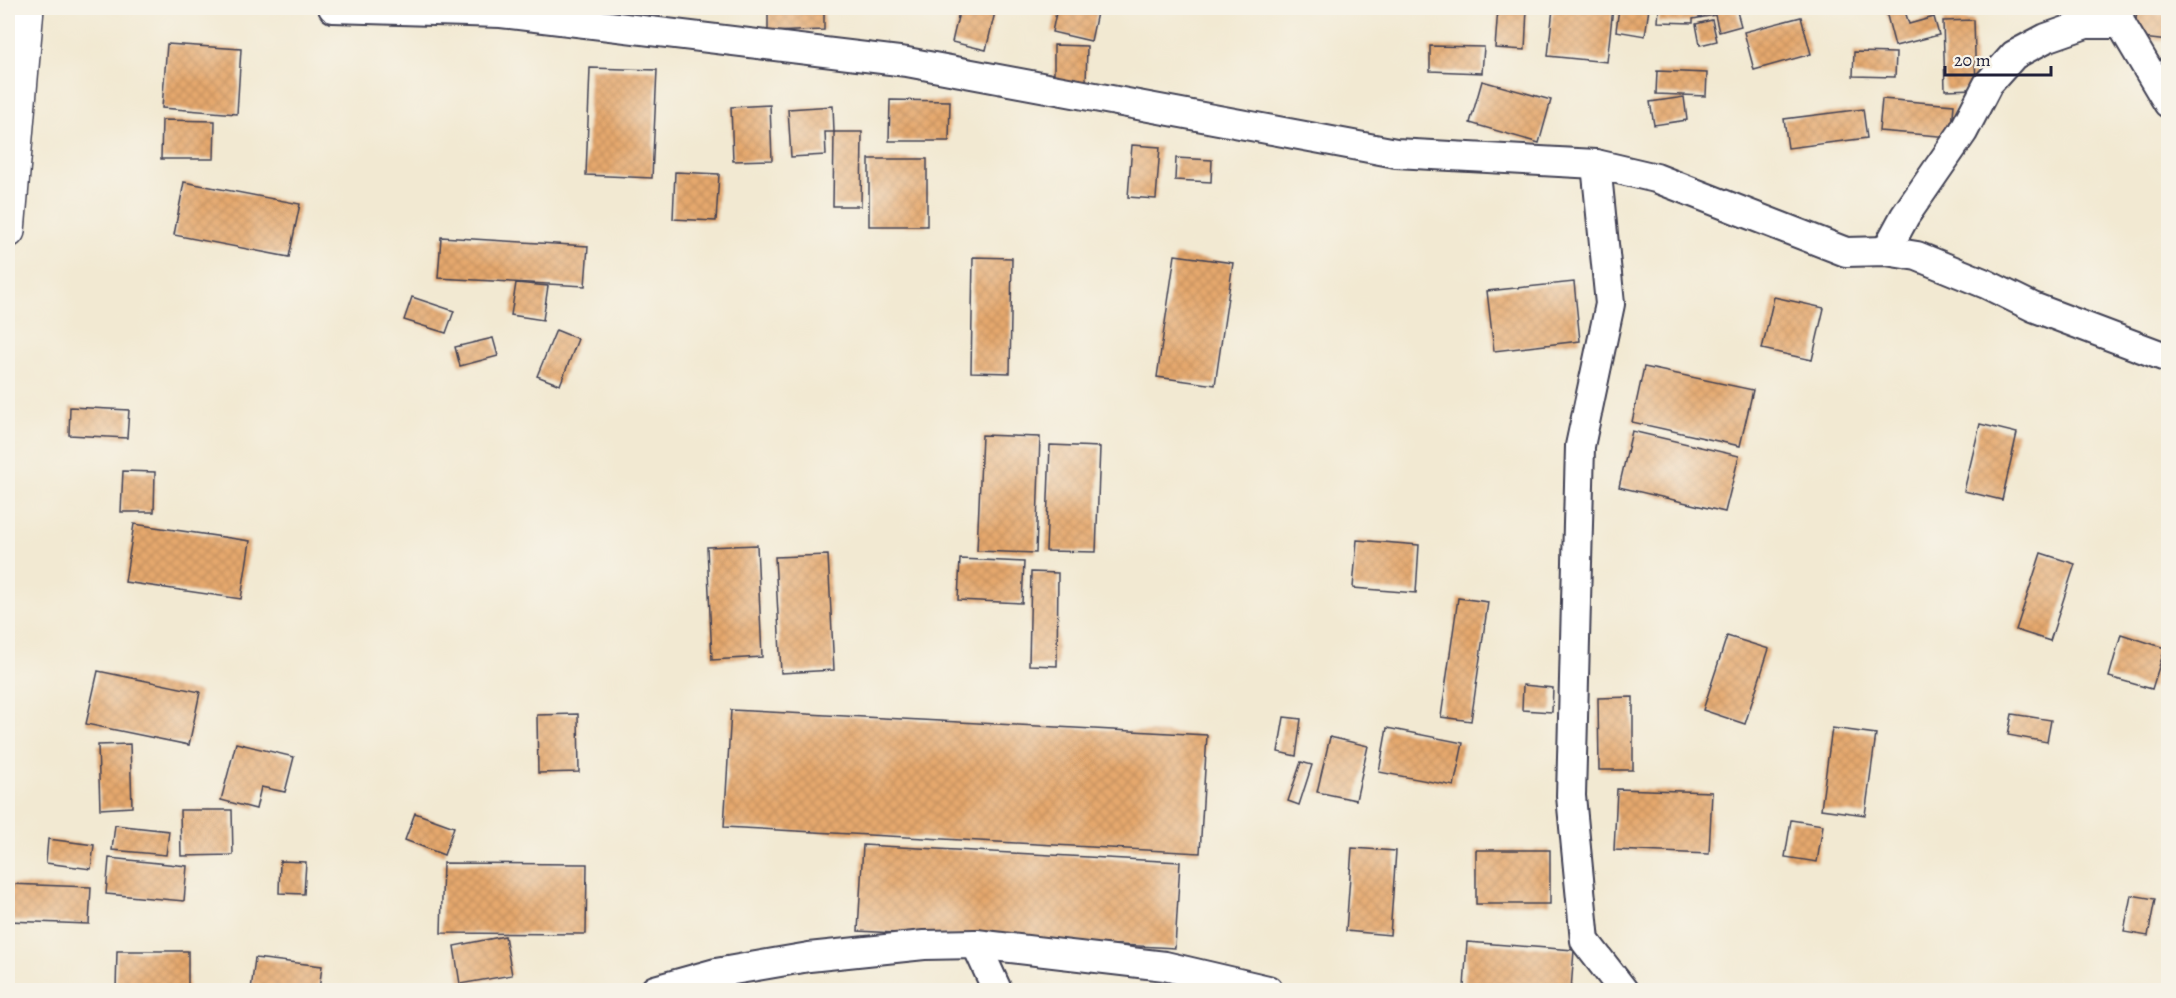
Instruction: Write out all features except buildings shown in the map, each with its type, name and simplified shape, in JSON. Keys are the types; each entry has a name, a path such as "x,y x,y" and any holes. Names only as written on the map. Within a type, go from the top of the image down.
{"street":[{"path":"8,231 27,8"},
{"path":"333,8 501,13 895,61 1396,153 1596,164 1656,178 1846,252 1886,251 1917,256 1986,284 2033,307 2169,358"},
{"path":"1886,251 1905,216 1963,132 1988,84 2014,55 2046,38 2086,24 2119,16 2169,103"},
{"path":"1596,164 1610,304 1580,446 1571,796 1585,941 1623,990"},
{"path":"976,944 997,990"},
{"path":"655,990 716,973 809,957 924,945 976,944 1165,966 1268,990"}]}
